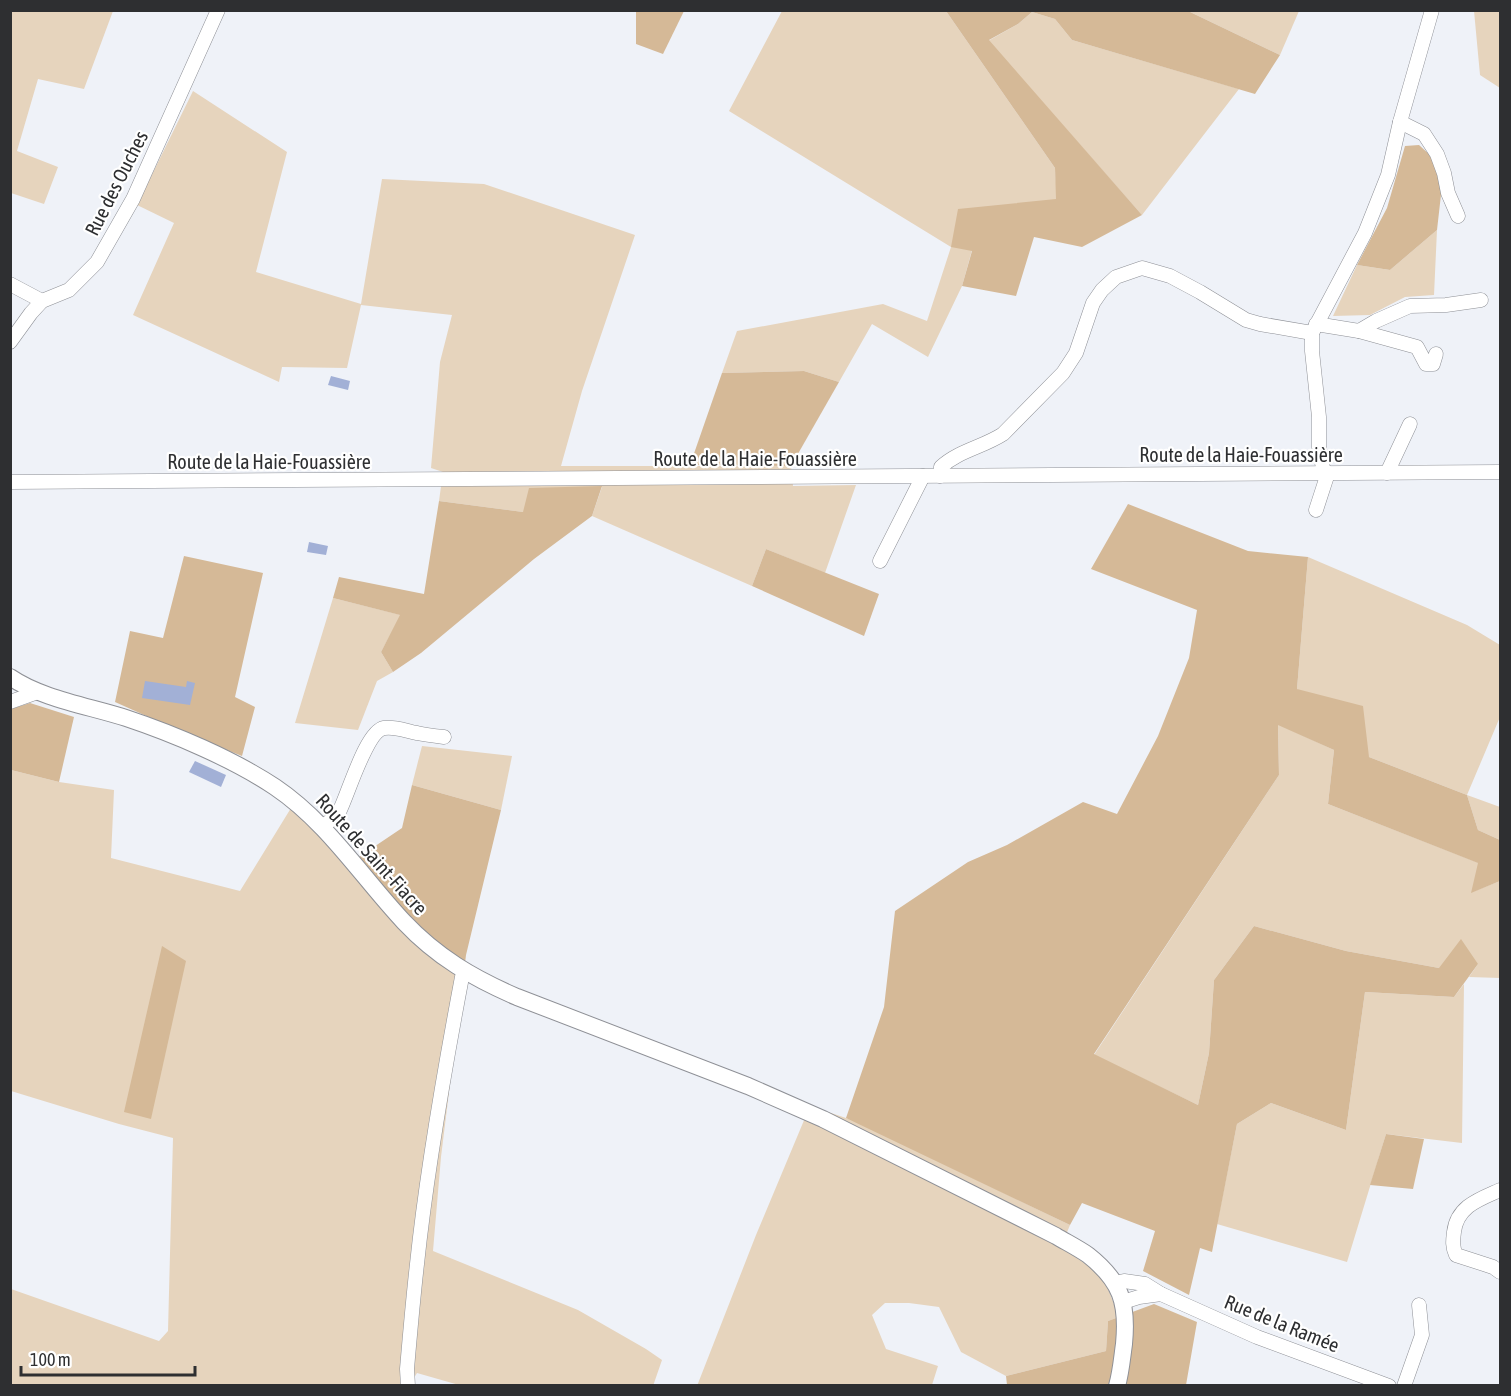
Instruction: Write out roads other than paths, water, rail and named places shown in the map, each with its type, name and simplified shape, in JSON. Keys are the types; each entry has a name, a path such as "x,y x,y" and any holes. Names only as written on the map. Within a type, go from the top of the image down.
{"main road":[{"name":"Route de Saint-Fiacre","path":"10,676 38,692 127,719 167,734 211,753 274,787 322,827 404,922 420,937 465,972 485,983 748,1086 823,1119 1056,1236 1087,1254 1115,1283"},
{"path":"1115,1283 1125,1313 1125,1336 1117,1386"}],"street":[{"name":"Rue des Ouches","path":"10,342 42,301 69,290 97,262 133,199 218,10"},
{"path":"1316,510 1326,473 1319,447 1319,417 1312,351 1314,328 1365,233 1388,175 1400,122 1432,10"},
{"path":"1400,122 1424,134 1437,154 1448,193 1458,216"},
{"path":"940,476 941,467 949,460 993,441 1003,434 1063,373 1076,353 1093,303 1102,290 1116,278 1142,268 1170,276 1246,320 1260,324 1359,332 1417,347 1426,364 1433,364 1436,354"},
{"path":"10,284 42,301"},
{"path":"1359,332 1376,321 1410,306 1446,305 1481,300"},
{"path":"1387,473 1410,424"},
{"name":"Route de la Haie-Fouassière","path":"10,482 1500,472"},
{"path":"880,561 923,476"},
{"path":"10,702 38,692"},
{"path":"322,827 339,814 352,778 374,733 383,728 397,728 444,737"},
{"path":"408,1386 407,1369 416,1265 426,1192 443,1078 462,977 465,972"},
{"path":"1500,1190 1465,1208 1457,1217 1452,1247 1456,1255 1493,1267 1500,1272"},
{"name":"Rue de la Ramée","path":"1115,1283 1124,1281 1145,1284 1161,1294 1257,1337 1389,1386"},
{"path":"1123,1302 1161,1294"},
{"path":"1404,1386 1422,1335 1419,1305"}],"water":[{"path":"331,376 350,381 348,390 328,385"},
{"path":"309,542 328,546 326,555 307,552"},
{"path":"145,681 186,687 187,681 195,683 190,705 142,698"},
{"path":"195,761 226,775 221,787 189,772"}]}
